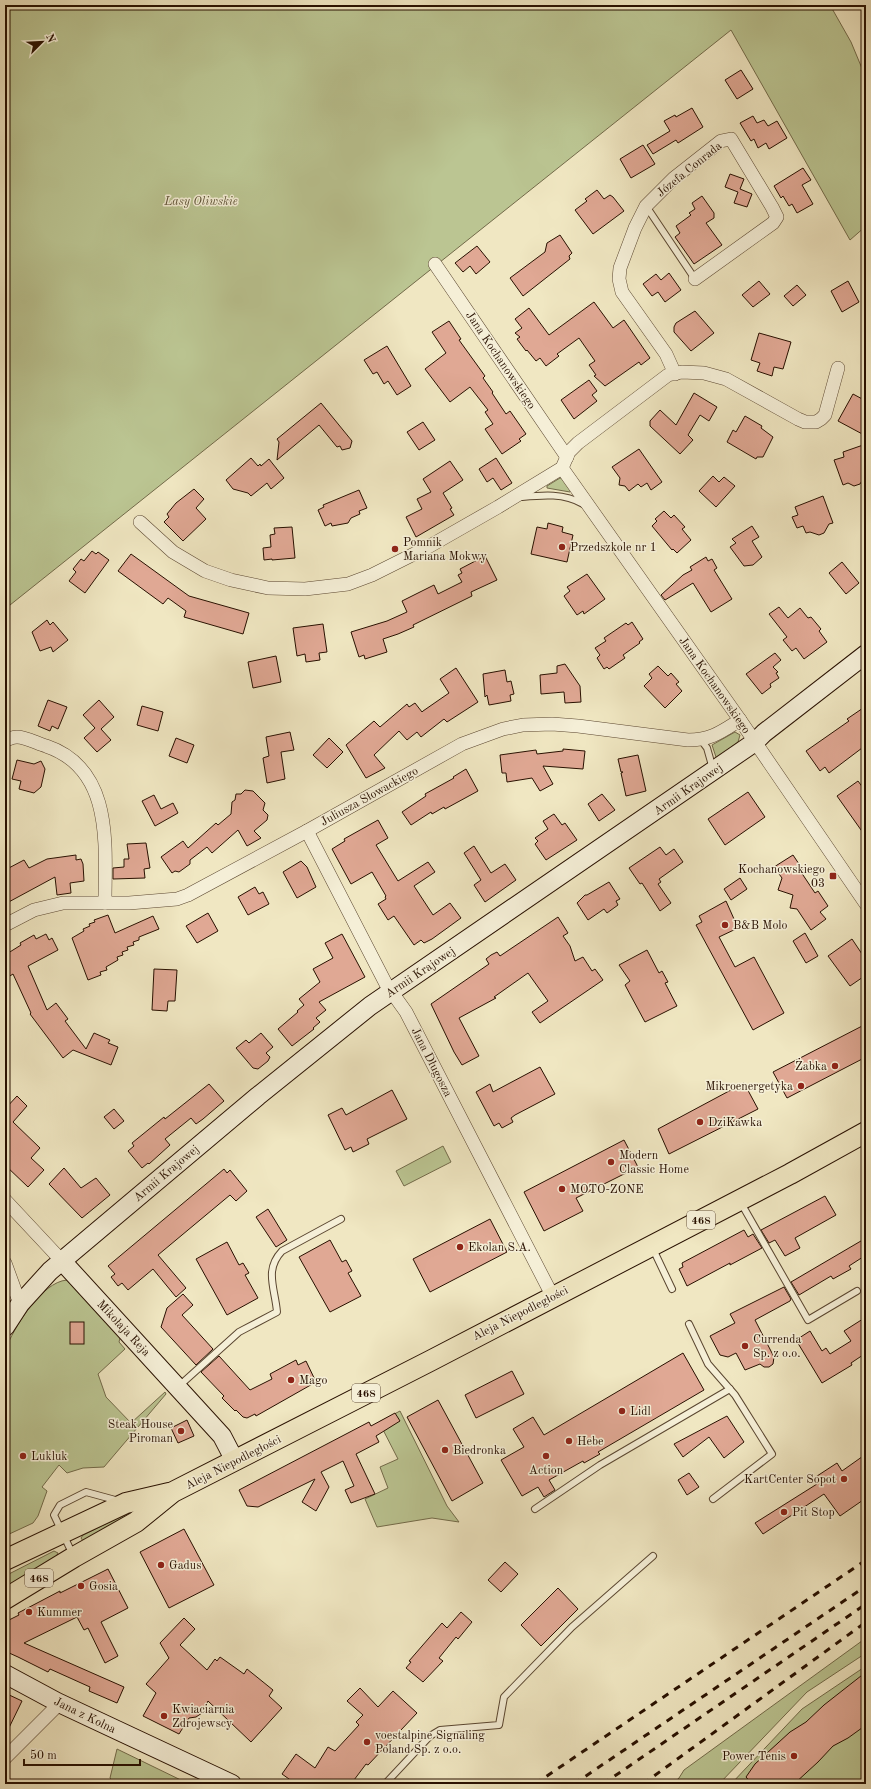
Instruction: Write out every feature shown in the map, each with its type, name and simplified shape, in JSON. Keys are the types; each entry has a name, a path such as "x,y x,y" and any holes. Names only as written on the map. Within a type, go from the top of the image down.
{"main road":[{"name":"Aleja Niepodległości","path":"5,1599 74,1557 136,1522 173,1492 651,1246 866,1132"},
{"name":"Aleja Niepodległości","path":"5,1560 126,1503 173,1492"}],"street":[{"name":"Józefa Conrada","path":"675,374 666,354 622,292 619,279 620,268 646,206 674,178 722,141 731,139 777,217 773,223 696,279"},
{"name":"Jana Kochanowskiego","path":"435,264 565,462 590,508 740,720 866,904"},
{"path":"140,522 173,552 205,571 231,580 268,588 305,590 348,584 372,576 428,547 514,497 565,462 578,443 668,376 675,374 704,373 726,379 798,419 811,422 821,419 825,415 838,368"},
{"name":"Armii Krajowej","path":"5,1327 20,1304 41,1280 62,1261 258,1096 391,991 755,742 764,733 866,654"},
{"name":"Juliusza Słowackiego","path":"5,925 34,910 62,903 106,903 177,899 188,895 462,744 503,729 523,725 552,724 688,740 700,740 714,737 740,720"},
{"path":"5,740 17,737 54,749 74,762 87,776 99,800 105,832 106,903"},
{"name":"Jana Długosza","path":"306,831 391,991 406,1012 553,1296"},
{"name":"Mikołaja Reja","path":"5,1200 179,1387 222,1436 235,1461"},
{"path":"5,1262 20,1304"},
{"name":"Jana z Kolna","path":"5,1674 57,1702 232,1784"},
{"path":"5,1758 54,1709 57,1702"}],"lane":[{"path":"646,206 696,279"},
{"path":"514,497 546,494 565,496 577,500 590,508"},
{"path":"700,740 707,748 714,771"},
{"path":"739,1200 808,1320 857,1291"},
{"path":"179,1387 239,1332 278,1312 272,1281 272,1266 275,1258 282,1251 341,1219"},
{"path":"651,1246 672,1289"},
{"path":"689,1324 708,1364 730,1389 772,1454 713,1499"},
{"path":"535,1509 600,1465 730,1389"},
{"path":"74,1557 54,1515 60,1504 86,1492 126,1503"},
{"path":"385,1784 430,1736 440,1730 498,1725 504,1697 572,1627 653,1556"}],"green space":[{"name":"Lasy Oliwskie","path":"5,5 830,5 851,42 866,78 866,226 850,240 731,30 5,609"},
{"path":"562,478 571,491 570,492 547,488 547,486"},
{"path":"735,732 740,735 738,742 717,758 712,745"},
{"path":"443,1146 451,1162 404,1186 396,1171"},
{"path":"67,1280 73,1282 120,1338 119,1342 125,1349 98,1374 106,1397 131,1423 165,1392 166,1394 104,1467 83,1468 67,1473 59,1465 42,1487 47,1491 38,1516 33,1523 5,1536 5,1350 15,1330 38,1297 57,1283"},
{"path":"400,1411 447,1506 459,1522 432,1518 377,1527 365,1499 388,1488 380,1467 398,1459 379,1422"},
{"path":"158,1498 83,1541 81,1538 83,1535"},
{"path":"54,1551 58,1553 56,1557 5,1588 5,1576"},
{"path":"866,1638 866,1653 807,1692 719,1784 672,1784 679,1778 684,1770"},
{"path":"866,1666 866,1784 731,1784 802,1709"},
{"path":"117,1749 189,1784 114,1784 110,1778"}],"building":[{"path":"741,70 753,89 737,99 725,80"},
{"path":"692,108 703,127 678,143 676,140 653,154 647,145 670,131 664,121 675,115 676,117"},
{"path":"753,116 757,123 764,120 768,126 777,121 787,138 769,149 766,143 758,148 754,139 751,141 740,123"},
{"path":"643,145 655,164 631,178 620,159"},
{"path":"803,168 811,180 802,185 813,204 797,213 792,204 789,206 783,196 781,198 774,186"},
{"path":"730,174 744,179 740,189 752,194 747,207 734,203 738,192 725,187"},
{"path":"597,190 604,199 610,195 613,197 624,211 593,234 575,210 587,201 585,199"},
{"path":"702,196 714,213 714,218 706,223 722,245 694,264 675,237 680,233 676,226 691,215 689,213 695,209 692,203"},
{"path":"560,235 572,253 569,256 570,259 523,296 510,278 545,252 547,243"},
{"path":"477,246 490,262 476,274 470,266 463,272 455,263"},
{"path":"669,273 681,290 665,302 658,292 652,296 643,284 656,274 661,280"},
{"path":"759,281 770,294 753,307 742,295"},
{"path":"848,281 859,302 842,312 831,291"},
{"path":"797,285 806,295 793,306 784,296"},
{"path":"594,302 613,328 624,320 650,358 641,365 639,362 605,386 594,376 596,375 589,365 595,361 579,338 557,354 559,356 546,366 540,358 536,361 517,339 520,337 515,333 522,328 515,319 529,308 549,335"},
{"path":"695,311 714,333 691,351 674,332 674,327 676,323"},
{"path":"449,321 461,339 459,340 485,376 483,378 506,414 510,411 526,434 519,439 521,441 502,454 485,429 493,424 485,412 488,410 470,387 450,402 425,369 446,353 432,332"},
{"path":"759,333 791,342 783,369 774,367 772,376 757,371 760,363 751,360"},
{"path":"387,346 411,386 397,395 388,381 384,384 377,372 373,374 364,360"},
{"path":"589,380 597,391 592,395 597,401 574,419 561,400"},
{"path":"694,393 717,407 709,421 700,415 688,435 693,440 680,454 650,426 650,421 660,410 676,425"},
{"path":"853,394 866,401 866,436 838,421"},
{"path":"321,403 352,441 350,448 342,450 340,446 337,447 319,425 277,460 279,442 277,439"},
{"path":"745,416 762,426 761,428 773,437 763,457 757,457 756,459 727,442 733,430 736,432"},
{"path":"423,422 435,440 419,450 407,432"},
{"path":"866,444 866,476 860,484 854,486 848,483 843,485 834,460 844,457 843,452"},
{"path":"639,449 662,482 651,490 647,483 641,487 638,484 629,491 625,486 619,485 620,478 612,467"},
{"path":"251,458 258,466 260,464 261,466 269,459 284,478 271,489 267,483 251,496 248,493 233,489 226,480"},
{"path":"496,458 512,483 501,490 493,478 487,482 479,469"},
{"path":"450,461 463,480 443,493 452,508 450,509 454,515 416,537 406,517 422,509 417,499 431,492 423,479"},
{"path":"713,476 719,482 724,477 735,486 716,507 699,491"},
{"path":"194,489 204,499 196,508 206,519 183,541 164,522 169,517 167,514 176,503"},
{"path":"359,490 367,508 359,511 360,514 351,518 348,523 332,526 331,523 325,526 318,510 324,507 323,505"},
{"path":"823,496 833,523 829,524 824,533 819,535 810,532 806,533 803,526 797,528 792,517 798,515 795,507"},
{"path":"664,511 671,518 674,515 685,527 682,529 691,540 677,553 673,549 672,550 652,526 657,521 655,519"},
{"path":"548,523 563,527 562,532 573,535 567,562 531,554 537,527 547,529"},
{"path":"752,526 759,537 752,541 762,557 753,565 744,566 730,547 736,543 732,539"},
{"path":"292,527 295,558 264,560 263,548 271,547 270,535 275,534 274,528"},
{"path":"92,551 96,554 98,552 109,560 85,593 69,581 76,572 73,569 81,559 84,561"},
{"path":"131,554 189,596 249,613 243,634 184,617 186,611 168,598 163,604 118,571"},
{"path":"485,556 497,580 471,592 472,596 413,625 414,627 383,639 387,652 365,659 364,655 359,657 351,632 387,621 407,612 402,601 434,585 438,594 462,582 458,575 462,573 460,569"},
{"path":"706,557 708,561 712,559 717,568 714,570 732,599 711,612 693,583 665,600 661,595 683,575 692,570 690,567"},
{"path":"842,562 859,583 846,594 829,573"},
{"path":"587,574 605,599 584,614 583,611 577,615 564,596 570,591 567,587"},
{"path":"779,607 788,618 800,608 808,618 811,617 821,629 819,631 827,642 804,659 796,648 792,651 783,640 787,637 769,614"},
{"path":"47,620 50,625 53,622 68,640 53,652 51,647 40,651 32,632"},
{"path":"632,622 643,639 639,642 640,643 623,655 625,658 609,669 607,667 604,669 597,658 600,655 595,648 606,641 604,638 626,623 628,625"},
{"path":"323,624 327,652 319,653 320,660 306,662 305,654 297,656 293,628"},
{"path":"775,653 781,660 773,667 778,672 776,673 779,678 770,684 771,687 762,694 746,674"},
{"path":"276,656 281,682 253,688 248,662"},
{"path":"565,664 580,686 581,702 565,703 564,692 541,694 540,675 557,673 557,666"},
{"path":"658,666 668,676 671,673 679,682 676,684 682,691 665,708 644,686 652,678 649,674"},
{"path":"456,668 478,702 447,722 444,719 421,737 417,732 407,740 399,731 374,755 385,768 366,778 346,745 374,721 380,727 407,704 409,707 415,703 422,712 449,693 440,679"},
{"path":"505,670 507,682 511,681 514,694 510,695 511,701 489,705 487,695 485,697 483,674"},
{"path":"48,700 67,707 58,729 52,726 50,731 38,726"},
{"path":"99,700 114,717 101,729 111,740 97,752 84,738 95,728 83,715"},
{"path":"142,706 163,712 158,731 137,725"},
{"path":"866,706 866,745 829,773 825,767 820,771 806,751 849,721 847,719"},
{"path":"290,732 294,750 281,752 285,779 267,783 263,758 269,756 266,737"},
{"path":"176,738 194,745 187,763 169,756"},
{"path":"329,738 343,752 327,768 313,755"},
{"path":"563,749 585,751 583,769 543,766 553,784 540,791 532,778 507,782 506,773 502,773 500,755 536,750 537,754 563,751"},
{"path":"638,755 646,791 626,796 621,773 623,772 621,772 618,759"},
{"path":"17,760 34,764 41,761 45,769 41,787 34,793 19,789 21,781 12,779"},
{"path":"466,769 478,791 445,809 444,807 432,814 431,812 411,825 402,812 426,796 425,794 454,778 453,777"},
{"path":"858,781 866,792 866,837 837,796"},
{"path":"245,790 253,791 265,803 263,810 268,815 267,820 254,831 261,838 247,846 238,830 212,853 207,847 190,860 190,864 179,872 175,871 172,873 161,857 183,841 188,848 216,823 218,825 231,814 232,802 235,800 236,794 241,794"},
{"path":"748,792 765,817 725,845 708,819"},
{"path":"602,794 615,810 599,821 588,804"},
{"path":"154,795 161,809 173,803 178,813 155,826 142,801"},
{"path":"554,814 562,825 565,823 577,840 546,860 535,844 538,841 535,838 548,829 543,821"},
{"path":"378,820 388,838 376,845 398,881 428,862 435,872 414,886 433,915 450,903 461,918 424,943 421,940 414,945 394,916 388,920 378,904 386,899 386,896 372,872 351,884 332,849 345,841 344,839"},
{"path":"146,843 150,868 144,869 145,878 113,879 113,868 124,867 124,859 129,859 127,844"},
{"path":"474,846 491,873 505,864 516,880 485,902 474,885 481,880 464,853"},
{"path":"660,847 666,855 674,849 683,862 659,879 661,882 658,884 671,903 660,911 642,883 640,884 629,868"},
{"path":"76,855 76,860 81,859 83,864 84,881 70,883 71,893 57,895 55,877 5,904 5,870 24,860 29,868 47,859"},
{"path":"793,855 803,870 801,872 815,893 818,891 828,906 820,912 826,919 811,930 797,909 790,908 793,895 778,890 782,878 774,867"},
{"path":"301,861 307,867 316,887 297,898 283,872"},
{"path":"740,878 747,889 731,900 724,889"},
{"path":"609,882 620,899 616,901 618,905 607,913 604,909 588,920 577,903 585,895"},
{"path":"255,887 259,894 263,892 269,904 248,915 238,897"},
{"path":"726,901 738,928 719,937 735,967 754,957 784,1013 753,1030 696,925 702,922 699,916"},
{"path":"208,913 218,931 197,943 186,926"},
{"path":"108,915 115,933 153,916 159,929 139,937 139,940 133,942 134,945 127,947 128,950 122,952 123,955 117,957 118,960 106,967 107,970 100,972 101,975 88,980 72,938 84,931 83,929 90,926 89,924 95,922 94,920"},
{"path":"558,917 568,933 563,936 570,946 575,961 583,957 592,971 595,969 603,980 540,1023 532,1012 548,1001 528,973 494,997 496,998 459,1018 479,1056 462,1065 454,1052 431,1004 489,964 486,959 491,955 497,952 500,956"},
{"path":"805,933 818,956 806,963 793,941"},
{"path":"46,934 49,940 52,938 58,950 28,966 47,1010 56,1003 68,1019 65,1021 86,1049 94,1033 110,1040 108,1043 118,1047 111,1065 73,1050 63,1058 30,1014 31,1013 13,974 5,979 5,955 21,945 20,943 34,935 36,939"},
{"path":"342,934 365,977 319,1002 326,1010 316,1018 320,1022 313,1028 314,1029 292,1046 278,1029 304,1005 299,999 320,982 313,969 333,958 325,943"},
{"path":"852,939 866,960 866,975 850,986 828,956"},
{"path":"647,950 659,973 662,971 668,982 665,983 677,1006 645,1022 625,985 630,981 619,965"},
{"path":"154,969 177,970 175,1001 168,1001 167,1011 152,1010"},
{"path":"866,1024 866,1057 787,1098 773,1072"},
{"path":"261,1033 273,1047 266,1053 270,1057 268,1061 258,1069 253,1068 236,1048 246,1040 249,1043"},
{"path":"540,1067 555,1094 515,1115 511,1118 513,1122 502,1128 499,1123 494,1126 476,1092 490,1084 493,1092"},
{"path":"744,1083 758,1109 669,1154 658,1129"},
{"path":"209,1084 224,1101 196,1124 191,1118 165,1139 170,1145 149,1164 148,1163 142,1168 128,1151 134,1146 132,1143"},
{"path":"392,1090 407,1119 367,1139 369,1144 353,1152 351,1147 345,1150 328,1115 342,1108 346,1115"},
{"path":"17,1096 27,1106 13,1122 40,1148 31,1158 44,1170 28,1187 5,1165 5,1109"},
{"path":"114,1109 124,1121 114,1129 104,1117"},
{"path":"624,1140 638,1167 576,1198 583,1211 544,1231 524,1192"},
{"path":"64,1168 81,1188 96,1178 110,1195 82,1218 49,1184"},
{"path":"224,1169 227,1173 230,1170 247,1191 236,1201 230,1195 158,1255 186,1288 176,1297 153,1269 128,1290 122,1283 118,1286 111,1277 115,1274 108,1266"},
{"path":"825,1196 836,1215 795,1238 800,1248 785,1256 775,1240 769,1243 761,1230"},
{"path":"268,1209 287,1240 276,1247 256,1217"},
{"path":"490,1219 507,1252 430,1292 413,1259"},
{"path":"744,1230 748,1237 753,1234 762,1248 687,1286 679,1269 683,1267 682,1263"},
{"path":"866,1238 866,1255 849,1266 851,1269 833,1279 831,1276 799,1295 791,1282"},
{"path":"330,1240 342,1262 346,1260 352,1271 348,1273 361,1296 330,1312 299,1257"},
{"path":"227,1242 239,1265 243,1263 249,1273 245,1275 258,1298 227,1315 196,1259"},
{"path":"784,1287 791,1299 790,1301 755,1320 774,1357 773,1364 769,1367 764,1367 760,1364 745,1370 736,1353 728,1357 720,1355 710,1336 735,1323 730,1314"},
{"path":"183,1294 193,1305 182,1315 213,1349 196,1365 161,1327 167,1308"},
{"path":"866,1317 866,1353 851,1363 852,1365 822,1383 796,1340 810,1331 822,1351 826,1348 830,1354 851,1341 844,1331"},
{"path":"70,1322 84,1322 84,1344 70,1344"},
{"path":"683,1353 704,1390 598,1452 600,1454 584,1463 583,1461 549,1480 555,1490 544,1497 538,1487 522,1496 501,1460 524,1447 513,1429 533,1417 544,1435"},
{"path":"219,1356 250,1390 272,1379 270,1374 296,1360 298,1365 306,1361 316,1382 256,1416 255,1414 247,1418 243,1417 222,1398 224,1396 201,1372"},
{"path":"512,1371 524,1394 476,1418 465,1395"},
{"name":"Biedronka","path":"438,1400 483,1483 452,1501 407,1417"},
{"path":"395,1413 400,1421 376,1436 379,1442 356,1454 375,1494 351,1503 345,1490 354,1486 343,1461 321,1472 329,1487 316,1511 302,1502 315,1479 258,1507 247,1506 239,1490 369,1422 371,1426"},
{"path":"727,1416 744,1442 724,1458 709,1437 683,1457 674,1444"},
{"path":"187,1420 194,1436 178,1443 171,1428"},
{"path":"866,1454 866,1498 840,1516 824,1494 763,1534 755,1523 817,1484 814,1478 837,1463 842,1471"},
{"path":"689,1473 699,1487 687,1495 678,1480"},
{"path":"184,1529 214,1585 169,1608 140,1552"},
{"path":"505,1562 518,1574 501,1592 488,1580"},
{"path":"108,1569 128,1608 101,1622 118,1656 105,1663 88,1628 84,1630 77,1617 24,1643 124,1687 117,1703 89,1691 90,1687 50,1669 48,1672 7,1652 5,1653 5,1622 19,1615 18,1613 60,1591 60,1593"},
{"path":"558,1588 578,1609 541,1646 521,1625"},
{"path":"461,1612 472,1622 458,1639 456,1637 439,1658 443,1661 423,1682 406,1668 411,1662 409,1661 442,1623 447,1628"},
{"path":"184,1618 195,1629 180,1645 207,1670 215,1659 217,1661 220,1657 244,1674 247,1669 273,1690 269,1696 282,1708 251,1742 208,1701 202,1713 196,1717 189,1718 179,1734 143,1716 156,1693 146,1684 169,1658 160,1643"},
{"path":"866,1672 866,1725 848,1738 833,1746 794,1784 752,1784 746,1777 755,1764 790,1732 806,1722 824,1705"},
{"path":"360,1688 378,1707 393,1691 417,1713 368,1765 366,1764 351,1784 296,1784 282,1774 296,1754 315,1768 328,1747 335,1751 359,1725 356,1722 363,1715 347,1701"},
{"path":"5,1693 22,1701 5,1736"}],"railway":[{"path":"535,1784 866,1560"},
{"path":"574,1784 866,1586"},
{"path":"603,1784 866,1604"},
{"path":"643,1784 866,1622"}],"place":[{"name":"Przedszkole nr 1","path":"562,547"},
{"name":"Pomnik Mariana Mokwy","path":"395,549"},
{"name":"Kochanowskiego 03","path":"833,876"},
{"name":"B&B Molo","path":"725,925"},
{"name":"Żabka","path":"835,1066"},
{"name":"Mikroenergetyka","path":"801,1086"},
{"name":"DziKawka","path":"700,1122"},
{"name":"Modern Classic Home","path":"611,1162"},
{"name":"MOTO-ZONE","path":"562,1189"},
{"name":"Ekolan S.A.","path":"460,1247"},
{"name":"Currenda Sp. z o.o.","path":"745,1346"},
{"name":"Mago","path":"291,1380"},
{"name":"Lidl","path":"622,1411"},
{"name":"Steak House Piroman","path":"181,1431"},
{"name":"Hebe","path":"569,1441"},
{"name":"Biedronka","path":"445,1450"},
{"name":"Lukluk","path":"23,1456"},
{"name":"Action","path":"546,1456"},
{"name":"KartCenter Sopot","path":"844,1479"},
{"name":"Pit Stop","path":"784,1512"},
{"name":"Gadus","path":"161,1565"},
{"name":"Gosia","path":"81,1586"},
{"name":"Kummer","path":"29,1612"},
{"name":"Kwiaciarnia Zdrojewscy","path":"164,1716"},
{"name":"voestalpine Signaling Poland Sp. z o.o.","path":"367,1742"},
{"name":"Power Tenis","path":"794,1756"}]}
